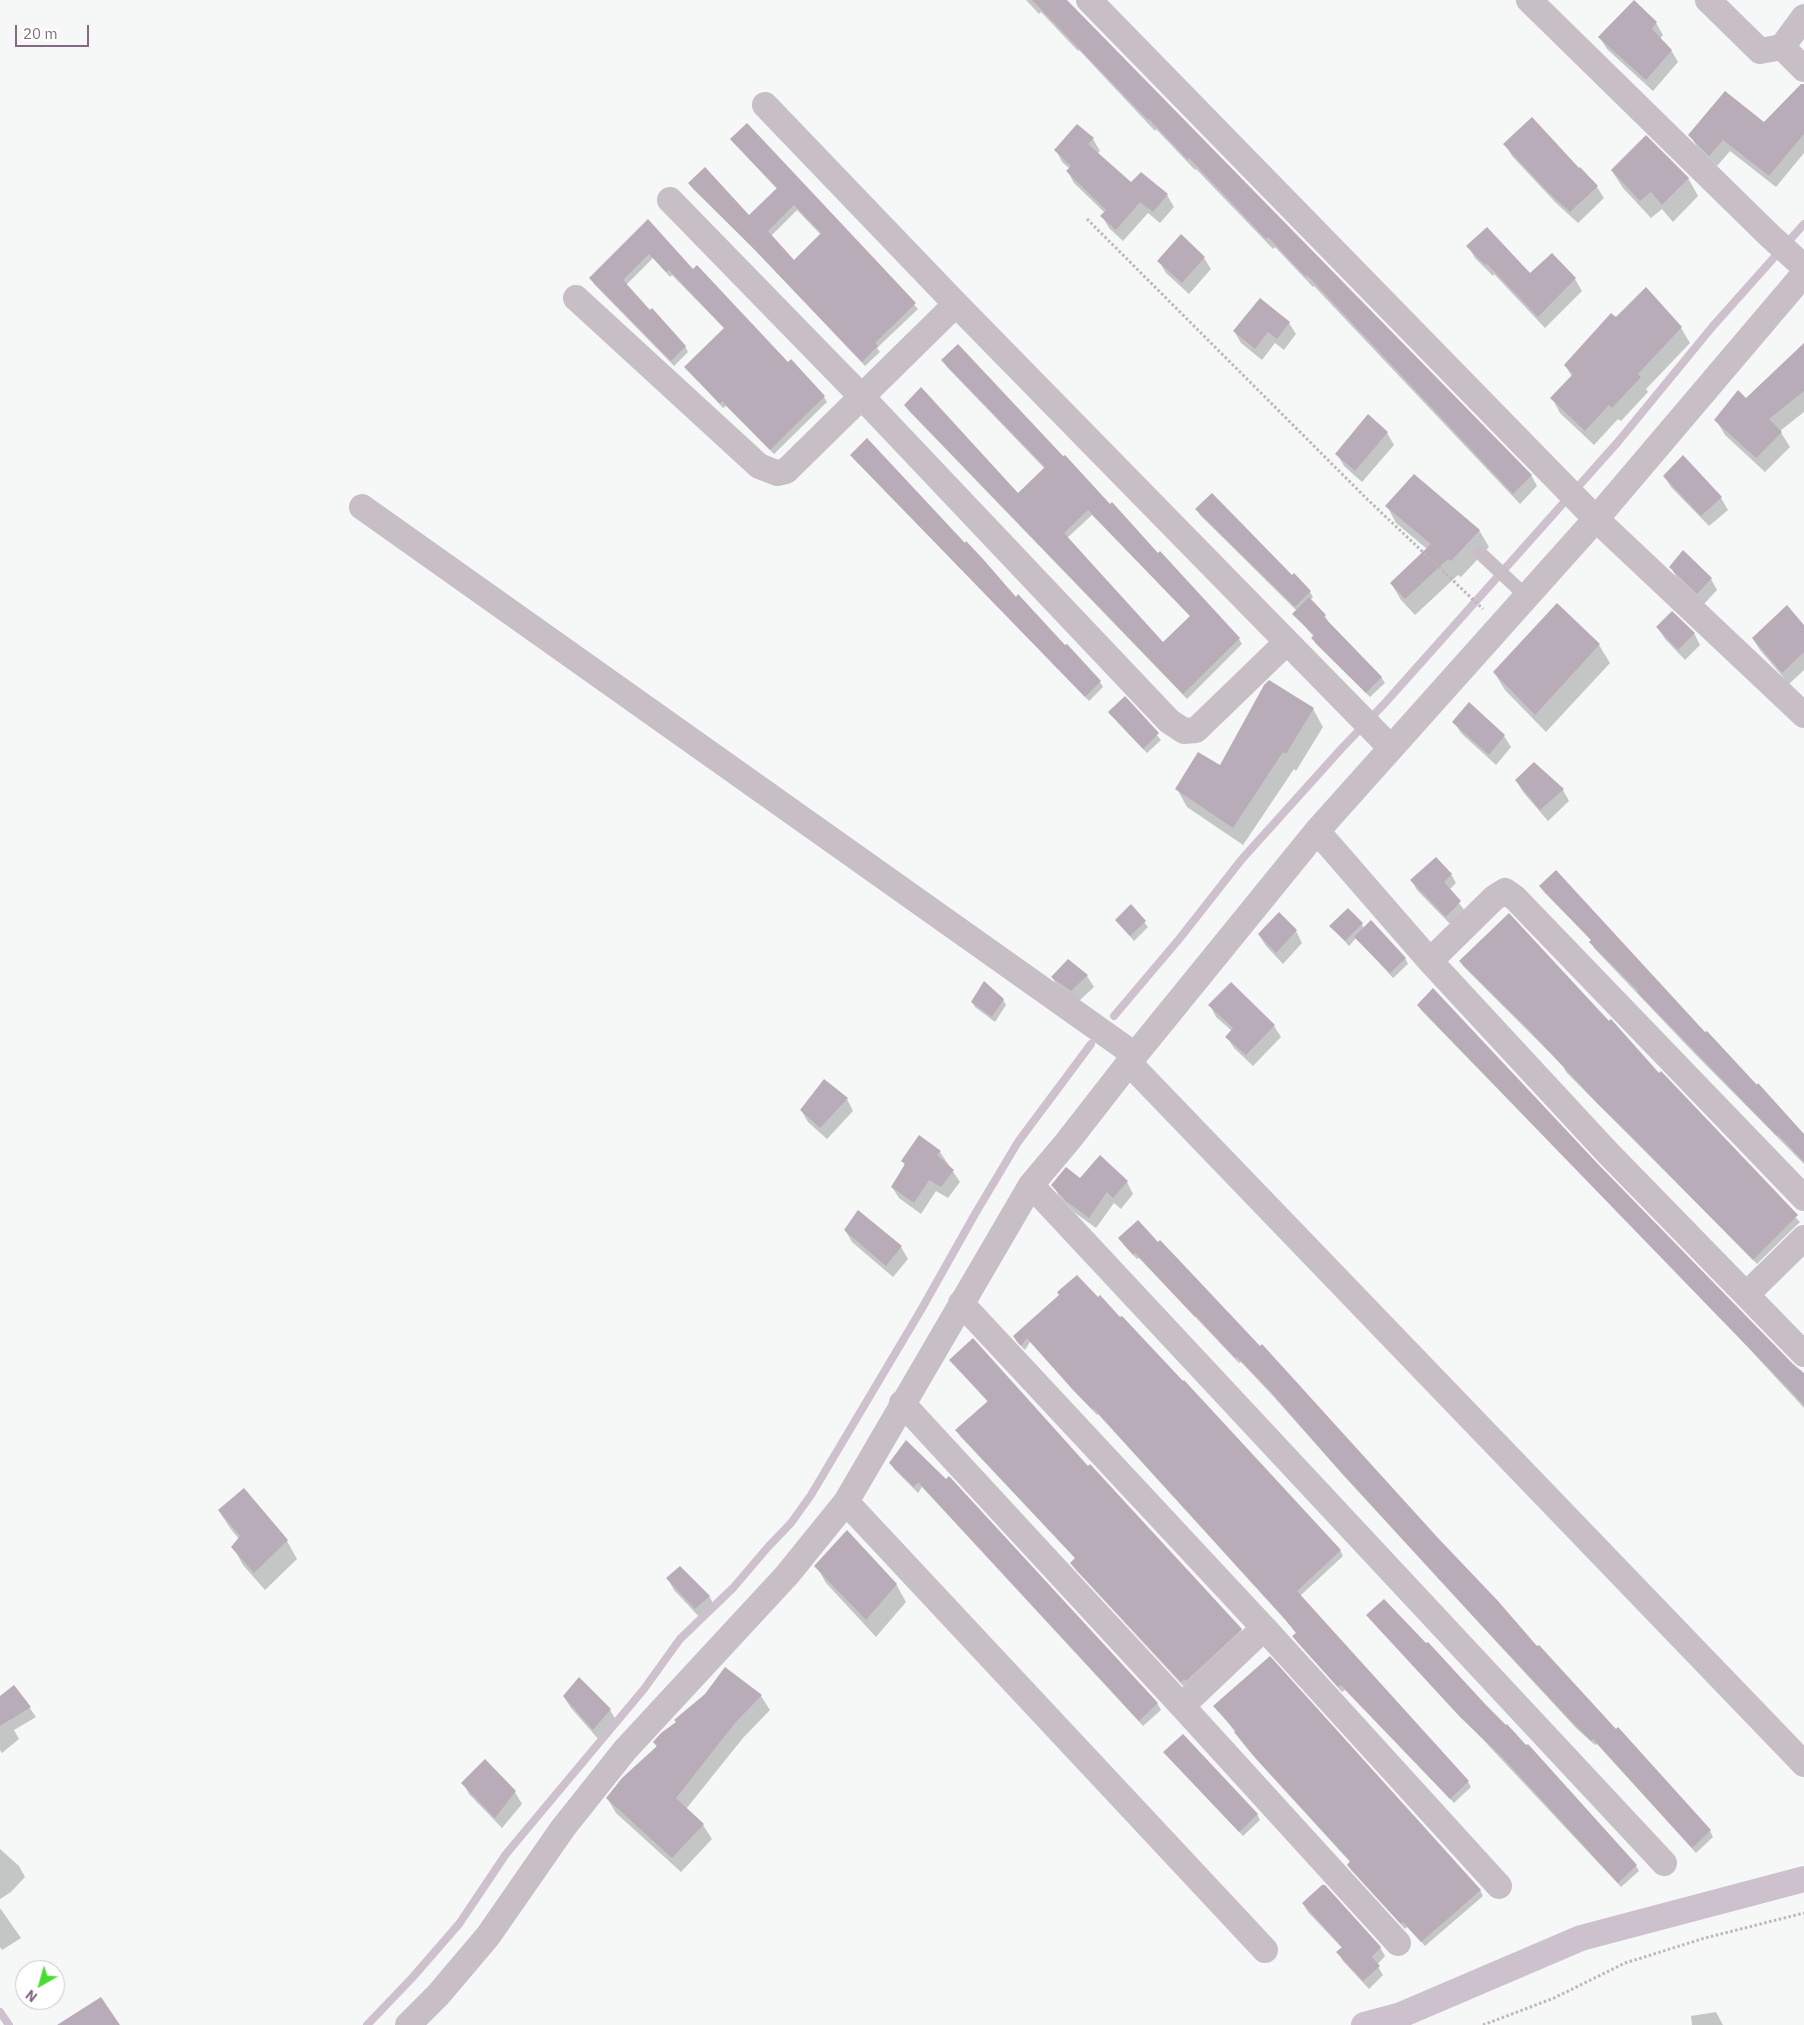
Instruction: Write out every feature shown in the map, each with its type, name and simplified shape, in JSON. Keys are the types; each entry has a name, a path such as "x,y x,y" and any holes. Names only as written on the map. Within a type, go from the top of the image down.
{"street":[{"path":"1089,0 1312,226 1557,480 1804,715"},
{"path":"408,2025 438,1995 488,1936 563,1828 626,1750 787,1575 846,1502 902,1403 1031,1185 1317,831 1384,742 1591,514 1802,266 1529,0"},
{"path":"1708,0 1760,51 1782,47 1804,16"},
{"path":"1782,47 1804,69"},
{"path":"765,105 956,304 1384,742"},
{"path":"670,200 862,397 1169,721 1184,731 1196,730 1287,642"},
{"path":"576,298 759,466 777,473 786,471 956,304"},
{"path":"362,507 1132,1059 1804,1764"},
{"path":"1317,831 1430,961 1608,1153 1804,1354"},
{"path":"1430,961 1494,898 1504,891 1515,898 1804,1198"},
{"path":"1031,1185 1664,1863"},
{"path":"1747,1294 1804,1238"},
{"path":"961,1303 1264,1628 1499,1886"},
{"path":"902,1403 1398,1943"},
{"path":"846,1502 1265,1950"},
{"path":"1182,1706 1264,1628"}],"lane":[{"path":"1485,557 1520,590"}],"path":[{"path":"1087,219 1367,499 1488,613"},
{"path":"1483,2025 1554,1998 1625,1963 1705,1938 1804,1913"}],"building":[{"path":"1032,0 1067,0 1532,475 1513,494 1307,275 1306,277 1268,237 1266,239 1189,158 1188,160 1148,120"},
{"path":"1634,0 1657,22 1652,29 1672,50 1646,80 1598,37"},
{"path":"1801,84 1804,84 1804,134 1769,176 1723,140 1709,156 1688,135 1725,91 1764,122"},
{"path":"1532,117 1598,186 1570,212 1548,192 1503,144"},
{"path":"747,123 916,303 875,343 878,346 862,362 688,183 705,167 749,215 777,188 730,139","holes":["794,205 821,233 794,260 768,231"]},
{"path":"1077,124 1094,138 1088,144 1131,182 1141,172 1168,194 1153,212 1140,202 1116,230 1100,216 1106,210 1066,171 1071,166 1054,150"},
{"path":"1646,135 1689,178 1662,205 1651,192 1640,201 1611,170"},
{"path":"648,219 693,269 697,265 788,362 791,359 825,396 770,450 722,401 720,404 684,367 724,328 669,270 666,272 649,254 623,280 650,310 652,308 686,346 671,361 589,278"},
{"path":"1487,227 1530,273 1552,253 1576,278 1538,317 1487,264 1485,265 1466,246"},
{"path":"1181,234 1205,257 1182,283 1157,261"},
{"path":"1646,287 1682,327 1638,374 1641,377 1612,408 1609,405 1585,431 1550,398 1573,374 1564,365 1611,313 1616,317"},
{"path":"1260,298 1290,322 1277,339 1268,332 1255,349 1233,331"},
{"path":"1804,343 1804,391 1769,419 1782,432 1756,458 1714,420 1738,390 1746,398"},
{"path":"958,344 1063,456 1065,455 1110,504 1112,502 1158,553 1160,551 1240,638 1183,694 904,405 921,387 1018,493 1045,467 941,360","holes":["1088,510 1190,616 1163,642 1064,533"]},
{"path":"1368,414 1388,432 1355,471 1335,454"},
{"path":"867,438 965,543 966,541 983,559 1016,597 1018,594 1101,681 1085,697 850,455"},
{"path":"1683,455 1722,497 1701,516 1663,476"},
{"path":"1414,474 1480,530 1451,561 1448,559 1405,599 1390,583 1431,544 1385,506"},
{"path":"1212,493 1292,575 1294,573 1311,591 1295,607 1195,509"},
{"path":"1683,550 1712,578 1697,594 1669,567"},
{"path":"1309,597 1326,615 1324,617 1382,677 1366,693 1311,638 1314,635 1292,614"},
{"path":"1557,603 1600,644 1535,715 1493,672"},
{"path":"1787,605 1804,625 1804,652 1782,673 1752,638"},
{"path":"1672,611 1695,633 1678,650 1656,627"},
{"path":"1269,680 1314,708 1286,754 1283,752 1233,828 1175,789 1198,752 1220,765 1264,685"},
{"path":"1125,696 1159,733 1143,749 1108,712"},
{"path":"1469,702 1505,735 1489,755 1452,722"},
{"path":"1534,762 1564,789 1540,810 1515,780"},
{"path":"1436,857 1452,874 1444,882 1461,901 1446,917 1410,880"},
{"path":"1556,870 1705,1032 1707,1031 1757,1085 1758,1083 1804,1134 1804,1162 1637,992 1589,942 1591,940 1539,886"},
{"path":"1131,904 1146,921 1130,936 1115,920"},
{"path":"1348,908 1363,923 1345,941 1329,926"},
{"path":"1279,912 1297,930 1276,953 1258,934"},
{"path":"1509,913 1609,1021 1611,1019 1659,1073 1661,1071 1798,1215 1753,1260 1598,1104 1528,1029 1459,961"},
{"path":"1371,920 1406,958 1390,973 1354,937"},
{"path":"1068,959 1088,975 1071,991 1051,977"},
{"path":"984,981 1004,999 992,1017 971,1002"},
{"path":"1231,982 1275,1025 1246,1055 1225,1037 1233,1028 1208,1005"},
{"path":"1433,988 1597,1163 1793,1364 1804,1373 1804,1405 1417,1005"},
{"path":"824,1079 848,1098 820,1128 800,1110"},
{"path":"919,1135 941,1151 937,1155 954,1170 941,1187 929,1180 914,1203 891,1187 905,1164 901,1161"},
{"path":"1100,1155 1128,1181 1113,1198 1107,1192 1089,1218 1066,1201 1051,1185 1066,1167 1080,1178"},
{"path":"858,1210 902,1246 886,1266 844,1230"},
{"path":"1138,1220 1158,1242 1160,1240 1260,1346 1262,1344 1537,1646 1539,1645 1616,1729 1618,1727 1711,1830 1692,1848 1593,1739 1591,1741 1572,1722 1485,1629 1340,1471 1269,1390 1237,1357 1235,1358 1135,1253 1133,1255 1118,1238"},
{"path":"1077,1275 1098,1297 1100,1295 1120,1317 1122,1316 1184,1380 1341,1550 1297,1591 1469,1781 1450,1799 1341,1685 1338,1687 1292,1636 1296,1633 1284,1618 1027,1338 1021,1346 1013,1336 1059,1295 1057,1292"},
{"path":"973,1338 1088,1466 1090,1464 1242,1629 1186,1681 1184,1679 1181,1682 1070,1563 1075,1558 955,1430 988,1401 949,1360"},
{"path":"906,1440 946,1479 949,1476 1158,1703 1139,1721 918,1482 914,1487 889,1463"},
{"path":"244,1488 288,1540 254,1573 231,1547 240,1536 218,1510"},
{"path":"847,1530 897,1584 866,1620 814,1566"},
{"path":"680,1566 710,1596 695,1609 666,1578"},
{"path":"1384,1599 1426,1643 1428,1642 1486,1705 1526,1745 1528,1744 1637,1865 1618,1883 1503,1758 1460,1717 1366,1615"},
{"path":"1270,1656 1481,1890 1421,1942 1403,1922 1401,1924 1347,1865 1350,1861 1251,1753 1234,1732 1236,1731 1213,1706"},
{"path":"725,1667 762,1695 735,1723 676,1798 704,1824 672,1858 606,1798 622,1778 657,1746 653,1742 661,1733 676,1722 674,1720 705,1694"},
{"path":"579,1677 611,1709 593,1730 563,1696"},
{"path":"14,1685 31,1707 0,1726 0,1696"},
{"path":"1183,1734 1258,1814 1239,1832 1163,1752"},
{"path":"485,1759 516,1791 495,1818 461,1783"},
{"path":"1322,1885 1325,1885 1381,1947 1372,1957 1380,1966 1363,1981 1336,1952 1342,1947 1302,1903"},
{"path":"101,1997 120,2025 57,2025"}],"waterway":[{"path":"1114,1016 1180,938 1242,859 1385,703 1617,443 1713,326 1804,224"},
{"path":"367,2025 412,1978 459,1924 506,1854 644,1689 680,1639 733,1588 791,1523 811,1495 1018,1142 1091,1044"},
{"path":"1364,2025 1401,2015 1581,1938 1804,1879"},
{"path":"0,2012 9,2025"}]}
